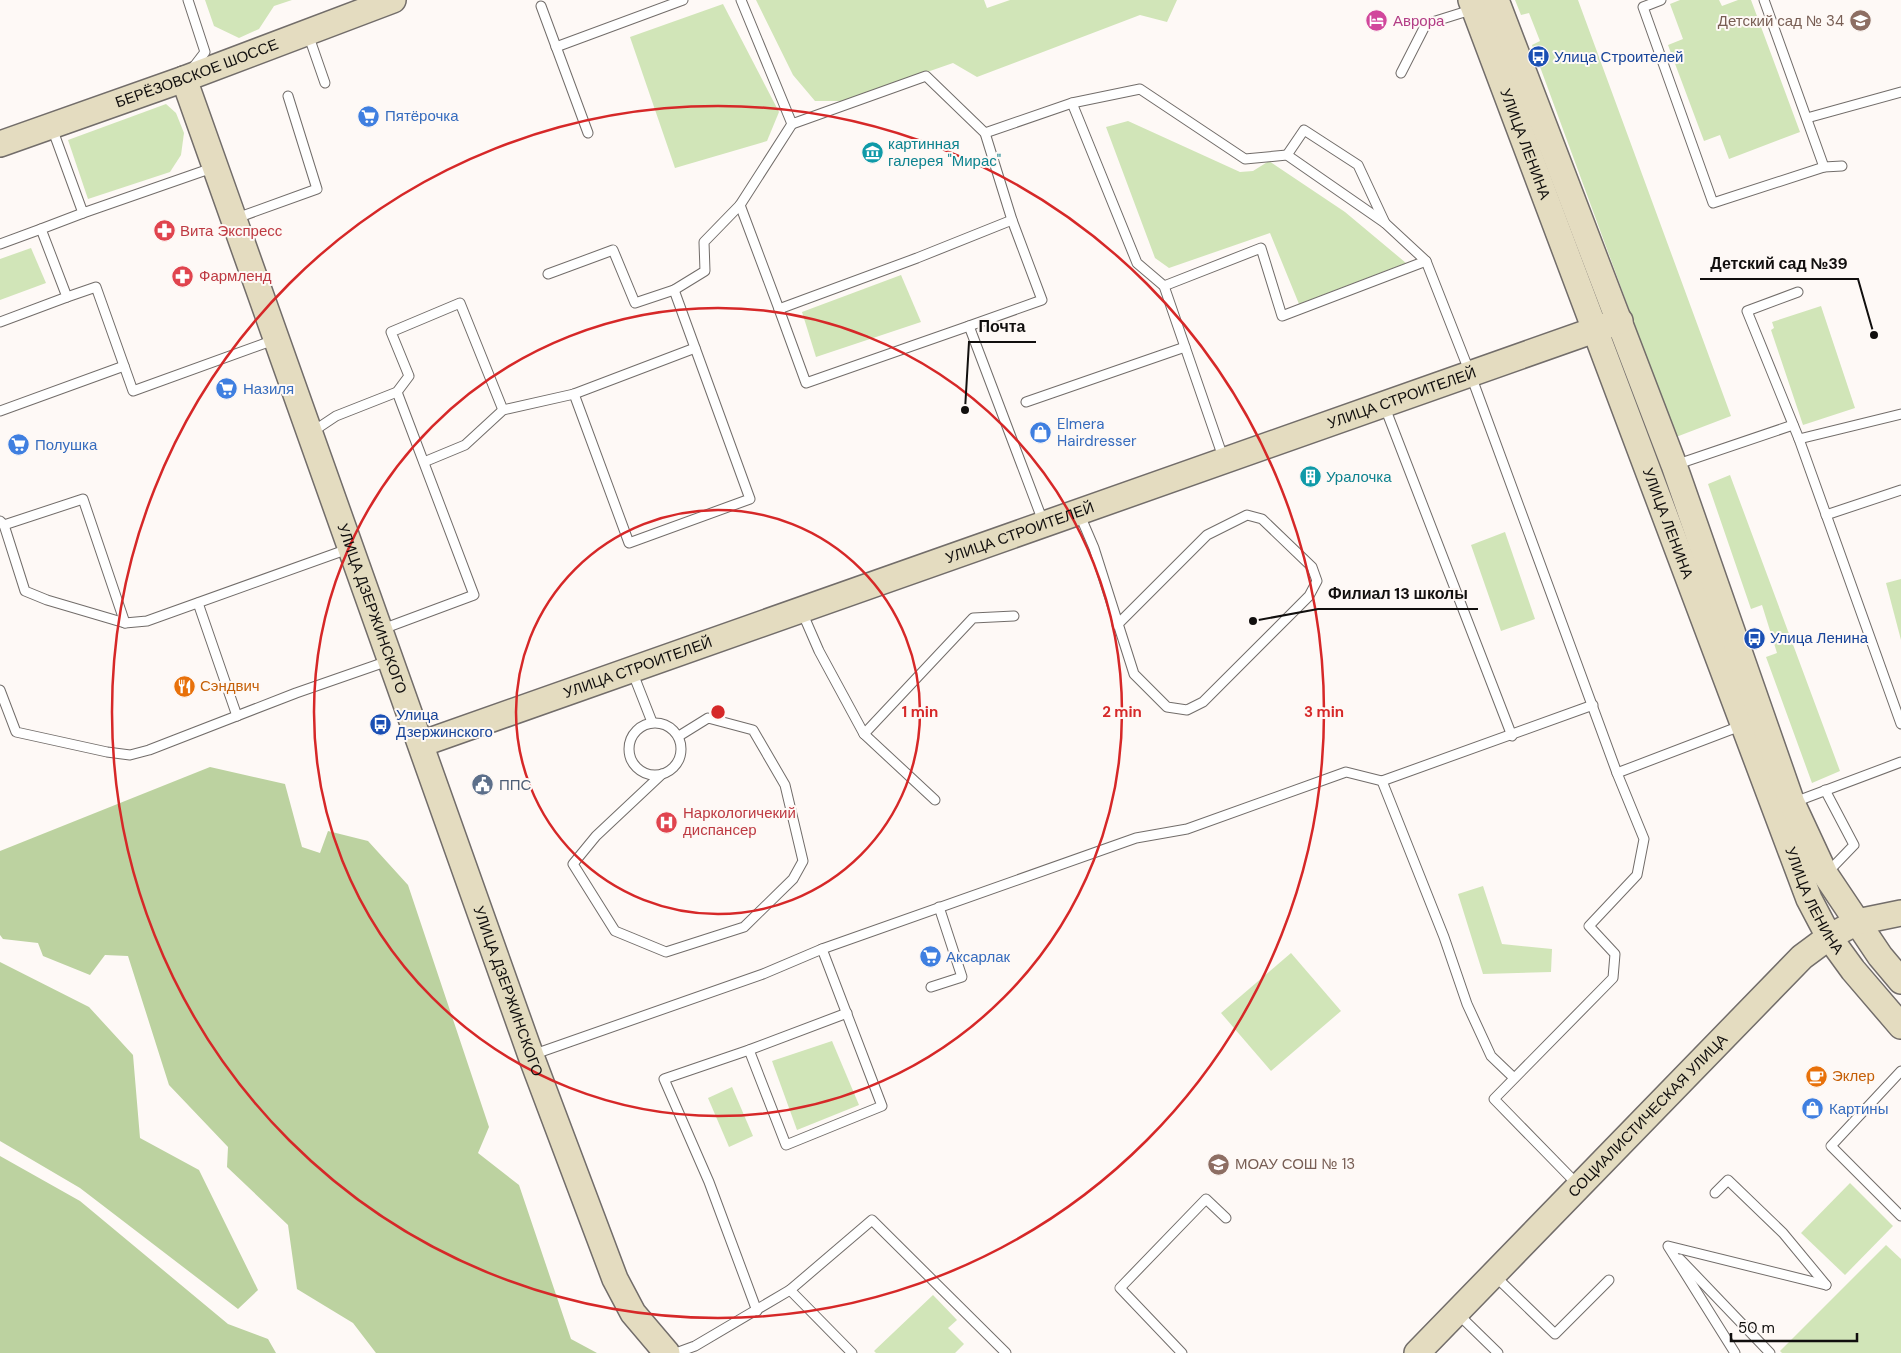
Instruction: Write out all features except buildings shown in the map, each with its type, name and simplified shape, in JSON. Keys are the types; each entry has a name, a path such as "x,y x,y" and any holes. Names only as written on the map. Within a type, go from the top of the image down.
{"main road":[{"name":"БЕРЁЗОВСКОЕ ШОССЕ","path":"0,144 184,79 393,0"},
{"name":"УЛИЦА ЛЕНИНА","path":"1480,3 1620,321 1674,466 1792,803 1825,874 1880,956 1901,981"},
{"name":"УЛИЦА ЛЕНИНА","path":"1480,3 1595,329 1809,899 1829,937 1853,970 1901,1026"},
{"name":"УЛИЦА ДЗЕРЖИНСКОГО","path":"184,79 531,1056 615,1279 633,1313 667,1353"},
{"name":"УЛИЦА СТРОИТЕЛЕЙ","path":"420,744 1620,321"},
{"name":"СОЦИАЛИСТИЧЕСКАЯ УЛИЦА","path":"1417,1353 1802,957 1829,937 1857,922 1901,913"}],"lane":[{"path":"184,79 205,52 188,0"},
{"path":"556,47 683,0"},
{"path":"741,0 792,124"},
{"path":"1661,0 1643,7 1713,203 1824,167 1842,166"},
{"path":"1764,0 1824,167"},
{"path":"1401,73 1426,24 1480,3"},
{"path":"541,6 588,133"},
{"path":"307,32 325,83"},
{"path":"548,274 613,250 635,303 674,290 704,271 704,242 740,205 792,124 926,76 984,133 1012,220 1042,300 806,383 740,205"},
{"path":"984,133 1072,103 1140,89 1245,159 1287,154 1385,223 1426,261 1470,373 1618,774 1644,839 1637,875 1588,926 1615,954 1613,978 1494,1099 1580,1187"},
{"path":"1807,118 1901,92"},
{"path":"234,219 317,189 288,96"},
{"path":"1072,103 1136,262 1164,286 1224,460"},
{"path":"52,126 83,213"},
{"path":"1287,154 1304,130 1358,165 1385,223"},
{"path":"0,244 216,167"},
{"path":"779,309 917,258 1012,220"},
{"path":"41,229 67,297"},
{"path":"1164,286 1261,248 1282,316 1426,261"},
{"path":"0,322 96,287 133,391 277,339"},
{"path":"574,394 629,543 750,500 674,290"},
{"path":"1798,292 1747,311 1799,440 1901,724"},
{"path":"310,433 336,416 397,392 409,376 391,332 460,303 503,410"},
{"path":"969,326 1044,524"},
{"path":"1026,402 1185,347"},
{"path":"424,462 465,444 503,410 574,394 695,348"},
{"path":"0,411 124,366"},
{"path":"380,630 474,595 397,392"},
{"path":"1384,404 1512,736"},
{"path":"1799,440 1901,414"},
{"path":"1674,466 1793,425"},
{"path":"1826,515 1901,490"},
{"path":"125,623 83,499 2,523 25,591 47,600 125,623 147,621 351,548"},
{"path":"1079,512 1094,548 1118,625 1134,674 1167,707 1187,710 1202,702 1309,596 1316,581 1312,568 1262,519 1246,515 1207,535 1118,625"},
{"path":"198,603 237,716"},
{"path":"801,610 819,651 864,734 934,800"},
{"path":"864,734 973,618 1014,616"},
{"path":"0,690 16,732 107,752 130,755 149,750 296,693 391,660"},
{"path":"631,670 652,722"},
{"path":"531,1056 763,974 822,949 1136,838 1187,829 1346,772 1382,781 1512,736 1593,705"},
{"path":"662,774 645,773 632,762 630,754 629,745 637,730 652,722 668,725 678,736 682,752 676,766 662,774 596,836 573,864 615,931 666,952 744,927 793,879 803,861 785,785 753,730 708,718 678,736"},
{"path":"1618,774 1743,725"},
{"path":"1792,803 1901,762"},
{"path":"1382,781 1440,927 1467,1004 1492,1056 1514,1078"},
{"path":"1825,790 1854,845 1825,874"},
{"path":"931,987 962,977 939,908"},
{"path":"749,1050 786,1145 882,1106 822,949"},
{"path":"757,1311 709,1182 664,1079 749,1050 847,1013"},
{"path":"1901,1071 1831,1146 1901,1216"},
{"path":"1668,1246 1826,1285 1783,1233 1728,1180 1715,1193"},
{"path":"1182,1353 1120,1288 1206,1199 1226,1218"},
{"path":"676,1353 695,1346 790,1290 872,1220 1006,1353"},
{"path":"1668,1246 1735,1353"},
{"path":"1668,1246 1770,1353"},
{"path":"1494,1275 1554,1334 1608,1280"},
{"path":"790,1290 852,1353"},
{"path":"1457,1313 1498,1353"}],"green space":[{"path":"205,0 292,0 274,6 259,29 239,38 214,26"},
{"path":"756,0 984,0 987,8 1010,0 1177,0 1167,22 1140,15 977,77 953,63 844,101 815,101 793,75"},
{"path":"1515,0 1578,0 1731,416 1676,437 1532,45 1540,41 1529,13 1521,15"},
{"path":"1680,0 1719,0 1722,6 1738,0 1751,0 1800,132 1729,159 1720,135 1704,141 1668,45 1683,39 1670,4"},
{"path":"723,4 779,112 767,141 675,168 630,37"},
{"path":"166,104 176,113 184,133 181,155 170,172 88,199 68,140"},
{"path":"1128,121 1240,172 1253,171 1269,161 1345,212 1406,263 1299,304 1270,233 1169,268 1155,258 1106,127"},
{"path":"31,248 46,283 0,300 0,259"},
{"path":"901,275 921,322 816,357 802,312"},
{"path":"1821,306 1855,408 1803,425 1771,330 1774,328 1772,322"},
{"path":"1730,475 1840,771 1812,783 1766,657 1777,653 1762,605 1751,609 1708,484"},
{"path":"1505,532 1535,619 1501,631 1471,545"},
{"path":"1901,579 1901,640 1886,583"},
{"path":"210,767 285,784 302,847 320,853 328,831 368,841 408,885 489,1127 478,1153 519,1185 571,1339 597,1353 376,1353 353,1323 297,1289 288,1225 227,1167 228,1147 169,1085 128,956 105,955 90,975 43,956 38,943 3,939 0,935 0,851"},
{"path":"1483,886 1502,944 1552,949 1551,972 1483,974 1458,894"},
{"path":"1291,953 1341,1011 1271,1071 1221,1013"},
{"path":"0,962 89,1007 133,1055 140,1138 199,1170 258,1290 238,1309 80,1188 0,1141"},
{"path":"832,1041 859,1105 797,1130 772,1061"},
{"path":"732,1087 753,1136 729,1147 708,1098"},
{"path":"0,1156 80,1201 228,1324 268,1339 276,1353 0,1353"},
{"path":"1850,1183 1893,1226 1845,1275 1801,1233"},
{"path":"1886,1245 1901,1259 1901,1353 1782,1353 1780,1351"},
{"path":"933,1295 957,1320 948,1328 964,1344 955,1353 876,1353 874,1351"}],"place":[{"name":"Аврора","path":"1377,21"},
{"name":"Детский сад № 34","path":"1860,21"},
{"name":"Улица Строителей","path":"1538,57"},
{"name":"Пятёрочка","path":"369,116"},
{"name":"картинная галерея \"Мирас\"","path":"872,153"},
{"name":"Вита Экспресс","path":"164,231"},
{"name":"Фармленд","path":"183,276"},
{"name":"Детский сад №39","path":"1874,335"},
{"name":"Назиля","path":"227,389"},
{"name":"Почта","path":"965,410"},
{"name":"Elmera Hairdresser","path":"1041,433"},
{"name":"Полушка","path":"19,445"},
{"name":"Уралочка","path":"1310,477"},
{"name":"Филиал 13 школы","path":"1253,621"},
{"name":"Улица Ленина","path":"1754,638"},
{"name":"Сэндвич","path":"184,686"},
{"name":"Улица Дзержинского","path":"380,724"},
{"name":"ППС","path":"483,785"},
{"name":"Наркологичекий диспансер","path":"667,822"},
{"name":"Аксарлак","path":"930,957"},
{"name":"Эклер","path":"1816,1076"},
{"name":"Картины","path":"1813,1109"},
{"name":"МОАУ СОШ № 13","path":"1219,1164"}]}
